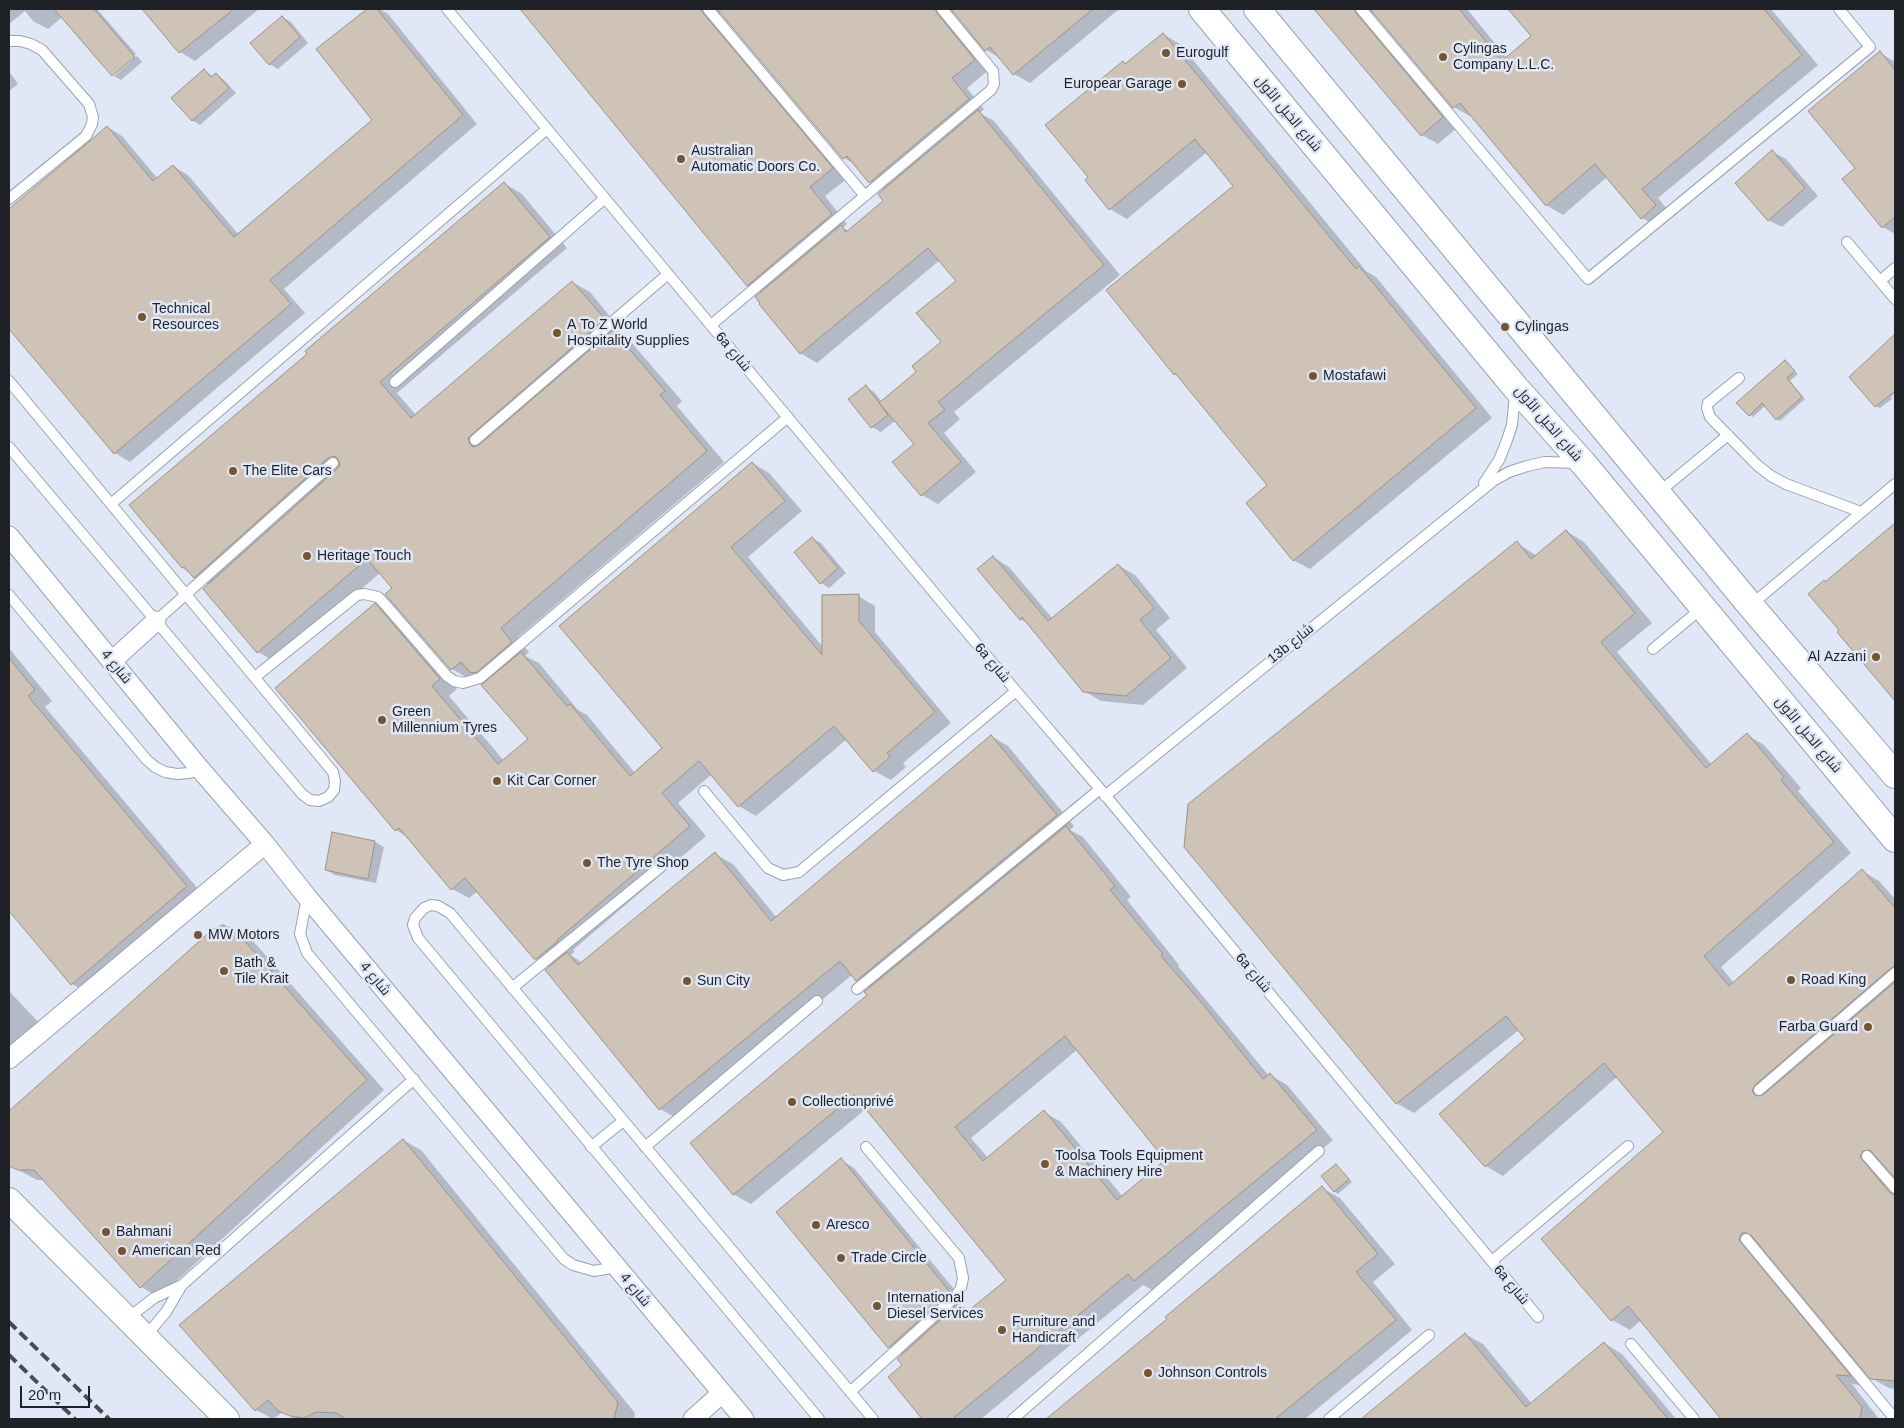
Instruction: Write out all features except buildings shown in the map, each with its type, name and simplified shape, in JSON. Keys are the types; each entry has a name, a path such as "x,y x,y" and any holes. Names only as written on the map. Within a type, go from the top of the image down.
{"main road":[{"name":"شارع الخيل الأول","path":"1202,9 1515,387 1583,463 1895,839"},
{"path":"1256,9 1750,605 1895,775"}],"street":[{"name":"شارع 4","path":"9,536 200,769 265,844 616,1268 744,1419"},
{"path":"112,662 156,621"},
{"path":"9,1059 265,844"},
{"path":"9,1200 227,1419"},
{"path":"693,1419 722,1393"}],"lane":[{"name":"6a شارع","path":"447,9 1016,691 1103,792 1538,1317"},
{"path":"708,9 865,196"},
{"path":"711,325 991,90 994,84 993,71 942,9"},
{"path":"1361,9 1588,279 1870,47 1839,9"},
{"path":"9,41 20,41 42,50 89,104 93,117 86,136 9,199"},
{"path":"112,504 547,129"},
{"path":"394,382 605,198"},
{"path":"1847,242 1895,299"},
{"path":"1880,281 1895,268"},
{"path":"475,440 668,274"},
{"path":"1739,378 1711,399 1707,408 1710,417 1757,466 1771,476 1786,484 1861,512"},
{"path":"9,381 333,772 334,790 328,797 319,801 310,800 302,794 9,447"},
{"name":"13b شارع","path":"1478,492 1494,469 1506,443 1515,406 1515,387"},
{"path":"255,677 356,596 364,594 378,597 447,676 454,681 463,683 480,678 788,417"},
{"path":"1657,493 1728,435"},
{"name":"13b شارع","path":"858,989 1492,481 1509,472 1546,462 1583,463"},
{"path":"156,621 333,463"},
{"path":"1750,605 1895,484"},
{"path":"9,595 146,759 160,770 177,774 189,773 200,769"},
{"path":"1653,649 1702,607"},
{"path":"704,791 768,868 783,874 799,872 1016,691"},
{"path":"512,988 669,860"},
{"path":"307,897 300,934 307,953 564,1259 573,1265 594,1272 616,1268"},
{"path":"818,1419 418,938 414,925 418,912 430,905 444,908 872,1419"},
{"path":"1759,1090 1895,973"},
{"path":"645,1147 818,1001"},
{"path":"128,1318 154,1298 182,1285 414,1079"},
{"path":"591,1147 623,1120"},
{"path":"1492,1261 1628,1146"},
{"path":"850,1392 955,1297 961,1288 963,1278 959,1258 866,1147"},
{"path":"1014,1419 1319,1151"},
{"path":"1867,1156 1895,1188"},
{"path":"1746,1239 1895,1419"},
{"path":"146,1336 166,1312 182,1285"},
{"path":"1329,1419 1429,1335"},
{"path":"1631,1344 1694,1419"}],"railway":[{"path":"9,1322 109,1419"},
{"path":"9,1355 75,1419"}],"place":[{"name":"Eurogulf","path":"1166,53"},
{"name":"Cylingas Company L.L.C.","path":"1443,57"},
{"name":"Europear Garage","path":"1182,84"},
{"name":"Australian Automatic Doors Co.","path":"681,159"},
{"name":"Technical Resources","path":"142,317"},
{"name":"Cylingas","path":"1505,327"},
{"name":"A To Z World Hospitality Supplies","path":"557,333"},
{"name":"Mostafawi","path":"1313,376"},
{"name":"The Elite Cars","path":"233,471"},
{"name":"Heritage Touch","path":"307,556"},
{"name":"Al Azzani","path":"1876,657"},
{"name":"Green Millennium Tyres","path":"382,720"},
{"name":"Kit Car Corner","path":"497,781"},
{"name":"The Tyre Shop","path":"587,863"},
{"name":"MW Motors","path":"198,935"},
{"name":"Bath & Tile Krait","path":"224,971"},
{"name":"Road King","path":"1791,980"},
{"name":"Sun City","path":"687,981"},
{"name":"Farba Guard","path":"1868,1027"},
{"name":"Collectionprivé","path":"792,1102"},
{"name":"Toolsa Tools Equipment & Machinery Hire","path":"1045,1164"},
{"name":"Aresco","path":"816,1225"},
{"name":"Bahmani","path":"106,1232"},
{"name":"American Red","path":"122,1251"},
{"name":"Trade Circle","path":"841,1258"},
{"name":"International Diesel Services","path":"877,1306"},
{"name":"Furniture and Handicraft","path":"1002,1330"},
{"name":"Johnson Controls","path":"1148,1373"}]}
